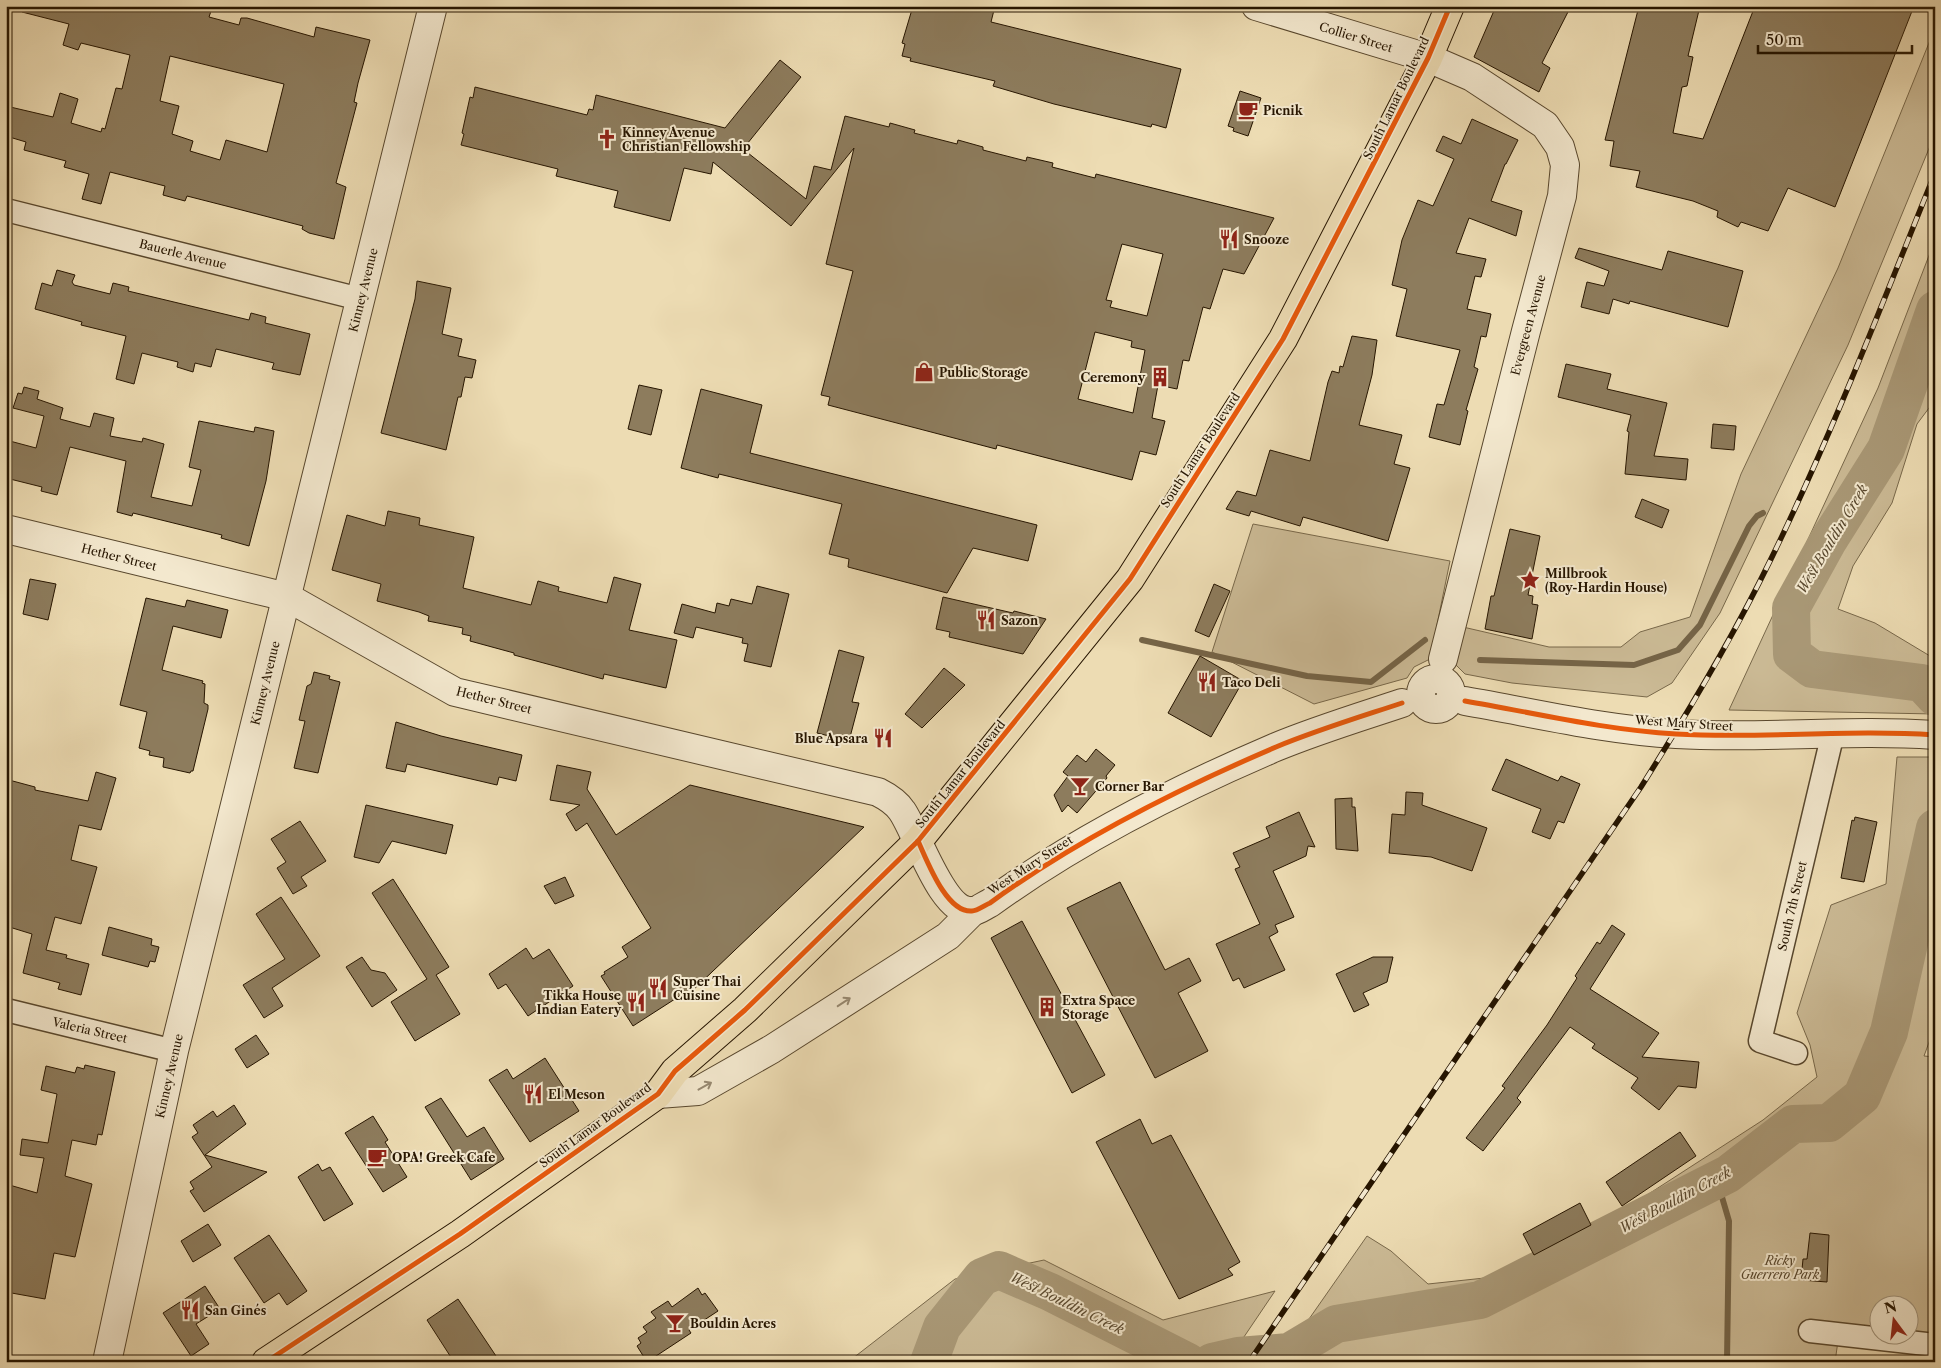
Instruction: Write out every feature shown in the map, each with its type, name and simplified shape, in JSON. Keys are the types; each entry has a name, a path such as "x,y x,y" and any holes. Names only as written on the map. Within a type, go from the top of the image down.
{"main road":[{"name":"South Lamar Boulevard","path":"266,1362 460,1234 658,1094 675,1071 745,1010 918,842 1130,579 1283,339 1428,58 1450,6"}],"street":[{"name":"Collier Street","path":"1256,6 1428,58"},
{"name":"Kinney Avenue","path":"107,1362 174,1051 360,299 429,7"},
{"name":"Evergreen Avenue","path":"1428,58 1472,77 1545,125 1560,147 1566,165 1562,196 1526,331 1436,690"},
{"name":"Bauerle Avenue","path":"6,210 360,299"},
{"name":"Hether Street","path":"6,529 287,597 455,692 878,792 891,798 902,810 918,842"},
{"name":"West Mary Street","path":"972,911 990,903 1088,840 1188,788 1278,746 1436,690 1613,727 1674,734 1753,737 1833,733 1935,735"},
{"name":"South 7th Street","path":"1796,1052 1760,1041 1833,733"},
{"path":"918,842 944,893 959,908 972,911"},
{"path":"658,1094 698,1091 772,1049 948,936 972,911"},
{"name":"Valeria Street","path":"6,1010 174,1051"},
{"path":"1810,1331 1935,1344"}],"green space":[{"path":"1935,28 1935,134 1848,345 1720,613 1672,683 1647,697 1512,683 1465,674 1455,664 1463,627 1549,647 1621,647 1640,632 1690,617 1741,474 1838,268"},
{"path":"1935,240 1935,400 1917,424 1892,503 1853,566 1838,609 1875,623 1935,659 1935,714 1729,710 1878,388"},
{"path":"1253,524 1450,561 1430,659 1414,667 1407,678 1314,704 1212,652"},
{"name":"Ricky Guerrero Park","path":"1897,757 1935,757 1935,1026 1924,1056 1935,1057 1935,1352 1882,1346 1918,1346 1918,1296 1868,1296 1868,1344 1838,1341 1835,1362 1279,1362 1367,1236 1391,1251 1428,1284 1494,1277 1596,1228 1763,1120 1817,1077 1810,1045 1797,1013 1831,905 1886,884"},
{"path":"1044,1260 1163,1320 1275,1291 1227,1362 848,1362 955,1279"}],"building":[{"path":"22,6 171,6 185,10 186,6 205,6 204,9 211,11 209,17 239,25 241,18 247,18 314,37 316,27 370,40 354,102 357,103 336,183 346,187 334,239 309,233 302,229 303,226 234,208 187,196 185,201 163,195 165,186 110,172 101,204 82,199 89,174 64,167 66,161 24,150 26,142 6,136 6,106 53,117 60,93 78,99 71,123 101,132 102,128 105,129 116,88 122,89 130,55 81,43 78,50 63,45 69,24 22,12","holes":["170,56 284,84 267,152 226,140 220,160 190,151 193,141 172,134 179,106 160,101"]},
{"path":"913,6 995,6 991,22 1181,69 1166,128 1152,124 1151,127 1054,104 993,86 995,81 910,61 911,58 902,56 905,44 902,43"},
{"path":"1496,6 1571,6 1542,63 1550,68 1539,92 1474,57"},
{"path":"1639,6 1700,6 1688,56 1693,57 1687,86 1682,87 1673,133 1703,139 1755,6 1914,6 1835,207 1788,188 1768,231 1741,222 1738,227 1717,217 1718,211 1693,201 1636,187 1640,171 1610,166 1614,141 1605,140"},
{"path":"780,60 801,77 743,149 806,199 814,166 831,170 845,116 889,127 890,123 915,130 914,133 957,144 958,140 983,147 983,150 1026,161 1027,157 1053,163 1052,167 1095,178 1096,174 1274,218 1244,274 1223,269 1210,309 1203,307 1189,361 1183,360 1177,389 1158,385 1152,418 1165,421 1156,455 1140,451 1132,480 997,445 996,449 828,405 830,397 821,395 853,271 826,264 854,148 791,226 713,162 711,174 684,168 670,221 614,207 618,191 556,176 558,169 461,145 470,97 473,98 475,87 587,115 589,109 593,110 596,95 725,128","holes":["1122,244 1163,254 1147,316 1110,307 1112,301 1106,300","1095,332 1132,341 1131,347 1145,350 1133,413 1078,399"]},
{"path":"1240,91 1261,98 1248,136 1233,131 1234,128 1228,126"},
{"path":"1472,119 1518,140 1505,164 1491,201 1522,211 1516,236 1469,218 1456,253 1486,259 1481,277 1475,276 1467,309 1491,314 1486,337 1481,336 1474,367 1478,369 1466,410 1468,411 1460,445 1429,437 1437,404 1444,405 1460,350 1396,336 1407,289 1392,285 1402,240 1418,200 1433,206 1454,159 1436,151 1443,136 1461,144"},
{"path":"1579,248 1662,270 1668,251 1743,271 1728,327 1630,301 1629,304 1613,299 1609,314 1581,307 1587,282 1604,286 1609,271 1575,258"},
{"path":"57,270 75,275 72,282 74,285 110,294 113,283 129,287 128,291 249,320 251,313 266,317 265,323 310,334 300,375 272,369 274,363 216,349 211,367 195,363 193,372 177,367 178,362 142,353 134,384 116,379 126,336 81,325 82,322 35,309 42,283 52,286"},
{"path":"417,281 451,288 442,334 462,339 458,356 476,360 472,378 465,377 461,397 458,397 446,450 381,433 415,299"},
{"path":"1352,336 1377,340 1372,375 1359,425 1402,435 1394,464 1410,468 1388,541 1303,517 1300,526 1251,511 1249,516 1226,509 1237,491 1256,496 1270,450 1310,461 1328,382 1332,371 1339,373 1340,366 1343,367"},
{"path":"1566,364 1611,374 1607,389 1667,403 1654,456 1688,459 1686,480 1625,474 1629,432 1627,431 1631,415 1558,397"},
{"path":"639,385 662,390 651,435 628,429"},
{"path":"24,387 39,391 37,399 63,408 60,419 90,427 94,413 114,418 110,436 142,442 143,438 164,444 151,497 192,506 201,470 189,467 199,421 254,432 255,427 274,431 266,481 249,546 221,538 222,535 133,513 132,516 117,512 126,461 70,447 57,495 41,491 42,487 6,478 6,440 36,448 44,416 13,408 18,393 22,394"},
{"path":"701,389 762,405 750,453 1037,525 1028,561 973,548 947,593 848,567 849,559 829,554 842,504 719,474 718,478 681,468"},
{"path":"1713,424 1736,426 1734,450 1711,448"},
{"path":"1642,499 1669,510 1662,528 1635,517"},
{"path":"388,511 420,518 419,525 474,537 463,588 531,605 538,581 559,587 558,591 607,603 614,577 641,584 629,630 677,640 666,688 604,674 603,679 514,655 514,653 470,641 471,636 462,634 463,628 428,621 429,616 419,612 377,601 381,584 332,570 347,515 385,526"},
{"path":"1510,529 1540,536 1528,595 1533,596 1532,604 1538,605 1532,639 1485,629 1491,596 1494,596"},
{"path":"30,579 56,584 48,620 23,614"},
{"path":"1214,584 1230,591 1209,637 1195,631"},
{"path":"757,586 789,594 771,667 744,661 748,644 742,643 743,638 696,627 693,638 674,633 682,604 715,613 717,603 729,606 731,599 752,604"},
{"path":"943,597 1046,619 1023,654 949,637 950,632 936,629"},
{"path":"146,598 185,607 187,600 228,610 221,638 173,626 162,670 203,681 202,683 205,684 204,703 208,705 208,709 193,771 190,773 163,767 164,758 149,755 150,751 139,748 147,712 120,705"},
{"path":"839,650 864,657 852,702 859,703 849,741 817,733"},
{"path":"1200,656 1243,681 1211,737 1168,713"},
{"path":"944,668 965,685 922,728 905,714"},
{"path":"314,672 330,676 329,679 340,682 318,773 294,768 305,721 299,720 307,686 311,684"},
{"path":"396,722 441,736 522,755 516,781 499,777 497,785 407,764 405,772 386,768"},
{"name":"Corner Bar","path":"1096,749 1115,765 1106,776 1107,778 1077,813 1068,805 1062,812 1054,795 1068,776 1063,772 1077,755 1086,762"},
{"path":"1506,759 1558,781 1561,776 1580,784 1564,823 1558,821 1550,839 1532,832 1541,809 1492,790"},
{"path":"557,765 591,772 587,789 616,835 690,785 864,827 691,992 689,990 633,1026 601,976 605,974 604,972 628,957 622,947 651,928 587,823 576,831 566,814 580,805 550,800"},
{"path":"96,772 116,778 101,830 79,825 71,860 97,867 81,924 55,917 46,950 67,955 66,958 89,964 81,995 58,989 60,983 23,973 32,934 6,926 6,792 9,780 35,787 35,790 88,801"},
{"path":"1406,792 1423,793 1422,805 1487,828 1472,871 1431,857 1389,853 1392,814 1405,815"},
{"path":"1352,798 1352,807 1355,807 1358,851 1336,849 1335,799"},
{"path":"366,805 453,825 446,854 392,841 379,863 354,857"},
{"path":"1299,812 1315,847 1308,846 1306,856 1273,871 1294,917 1275,925 1278,932 1269,937 1285,970 1244,988 1239,978 1233,981 1216,944 1260,924 1235,869 1240,867 1233,853 1270,837 1266,827"},
{"path":"1855,817 1877,822 1864,882 1841,878 1852,820 1854,821"},
{"path":"300,821 326,861 301,877 307,886 293,894 277,868 286,862 271,839"},
{"path":"565,877 574,896 555,904 544,886"},
{"path":"393,879 449,967 436,975 460,1014 415,1041 391,1002 427,979 372,893"},
{"path":"1120,882 1165,970 1189,958 1201,981 1178,993 1208,1051 1155,1078 1067,908"},
{"path":"281,897 320,956 272,988 283,1006 264,1018 243,985 285,959 256,914"},
{"name":"Extra Space Storage","path":"1022,921 1105,1075 1072,1093 991,938"},
{"path":"1612,925 1625,934 1590,989 1659,1033 1642,1057 1699,1062 1696,1088 1678,1086 1659,1110 1631,1088 1638,1078 1592,1048 1595,1044 1570,1027 1517,1098 1521,1102 1483,1151 1466,1138 1505,1088 1502,1086 1547,1025 1597,942 1600,944"},
{"path":"109,927 152,939 151,945 159,947 155,962 150,961 148,967 102,955"},
{"path":"526,948 533,959 549,949 573,986 528,1016 506,984 498,989 489,974"},
{"path":"362,957 371,970 385,973 397,990 372,1007 346,967"},
{"path":"1373,957 1393,957 1387,982 1363,993 1369,1005 1354,1012 1336,974"},
{"path":"256,1035 269,1054 247,1068 235,1049"},
{"path":"545,1058 579,1111 530,1142 489,1080 507,1069 513,1079"},
{"path":"85,1065 115,1072 102,1135 98,1134 96,1145 72,1140 65,1176 92,1184 75,1257 54,1253 45,1299 6,1292 6,1184 37,1193 44,1158 20,1155 22,1139 48,1143 57,1094 41,1090 46,1066 75,1073 77,1067 84,1069"},
{"path":"441,1098 467,1137 484,1127 504,1159 471,1180 425,1107"},
{"path":"234,1105 246,1124 205,1155 267,1172 204,1212 190,1191 194,1189 190,1182 212,1167 192,1137 198,1133 193,1125 213,1111 217,1117"},
{"name":"OPA! Greek Cafe","path":"373,1116 388,1140 385,1142 407,1177 383,1192 345,1133"},
{"path":"1140,1119 1152,1144 1171,1135 1240,1262 1228,1269 1233,1275 1179,1299 1096,1142"},
{"path":"1680,1132 1696,1156 1622,1206 1606,1182"},
{"path":"318,1164 322,1171 330,1167 353,1204 324,1221 298,1177"},
{"path":"1580,1203 1591,1225 1534,1255 1523,1234"},
{"path":"208,1224 221,1245 193,1262 181,1241"},
{"path":"1810,1233 1829,1235 1827,1282 1801,1280 1803,1259 1807,1259"},
{"path":"269,1235 307,1291 287,1305 279,1293 264,1303 234,1258"},
{"path":"205,1286 220,1309 196,1324 209,1344 191,1356 163,1313"},
{"name":"Bouldin Acres","path":"698,1288 702,1295 705,1293 718,1311 689,1330 691,1333 647,1362 637,1346 641,1343 638,1338 647,1332 643,1327 656,1318 651,1312 668,1301 672,1307"},
{"path":"458,1299 500,1362 454,1362 427,1320"}],"waterway":[{"name":"West Bouldin Creek","path":"1935,310 1886,449 1828,541 1791,608 1792,654 1812,669 1922,683 1935,697"},
{"path":"1480,660 1634,665 1678,650 1700,625 1749,526 1757,516 1763,513"},
{"path":"1815,533 1828,541"},
{"path":"1142,640 1307,676 1371,682 1425,640"},
{"name":"West Bouldin Creek","path":"1212,1362 1238,1356 1289,1352 1336,1324 1480,1300 1728,1174 1793,1124 1829,1123 1862,1096 1889,1032 1935,828"},
{"path":"1717,1180 1729,1221 1727,1362"},
{"name":"West Bouldin Creek","path":"929,1362 942,1327 982,1277 999,1270 1050,1292 1188,1362"}],"railway":[{"path":"1249,1362 1641,787 1708,677 1754,592 1814,467 1935,173"}],"cycle path":[{"path":"266,1362 460,1234 658,1094 675,1071 745,1010 918,841 1130,579 1283,339 1428,58 1450,6"},
{"path":"1465,701 1596,725 1676,734 1902,733 1935,735"},
{"path":"918,841 932,872 946,895 954,904 963,909 974,911 990,903 1057,858 1093,837 1203,780 1291,741 1402,703"}],"place":[{"name":"Picnik","path":"1248,110"},
{"name":"Kinney Avenue Christian Fellowship","path":"607,139"},
{"name":"Snooze","path":"1229,239"},
{"name":"Public Storage","path":"924,372"},
{"name":"Ceremony","path":"1160,377"},
{"name":"Millbrook (Roy-Hardin House)","path":"1530,580"},
{"name":"Sazon","path":"986,620"},
{"name":"Taco Deli","path":"1207,682"},
{"name":"Blue Apsara","path":"883,738"},
{"name":"Corner Bar","path":"1080,786"},
{"name":"Super Thai Cuisine","path":"658,988"},
{"name":"Tikka House Indian Eatery","path":"636,1002"},
{"name":"Extra Space Storage","path":"1047,1007"},
{"name":"El Meson","path":"533,1094"},
{"name":"OPA! Greek Cafe","path":"377,1157"},
{"name":"San Ginés","path":"190,1310"},
{"name":"Bouldin Acres","path":"675,1323"}]}
